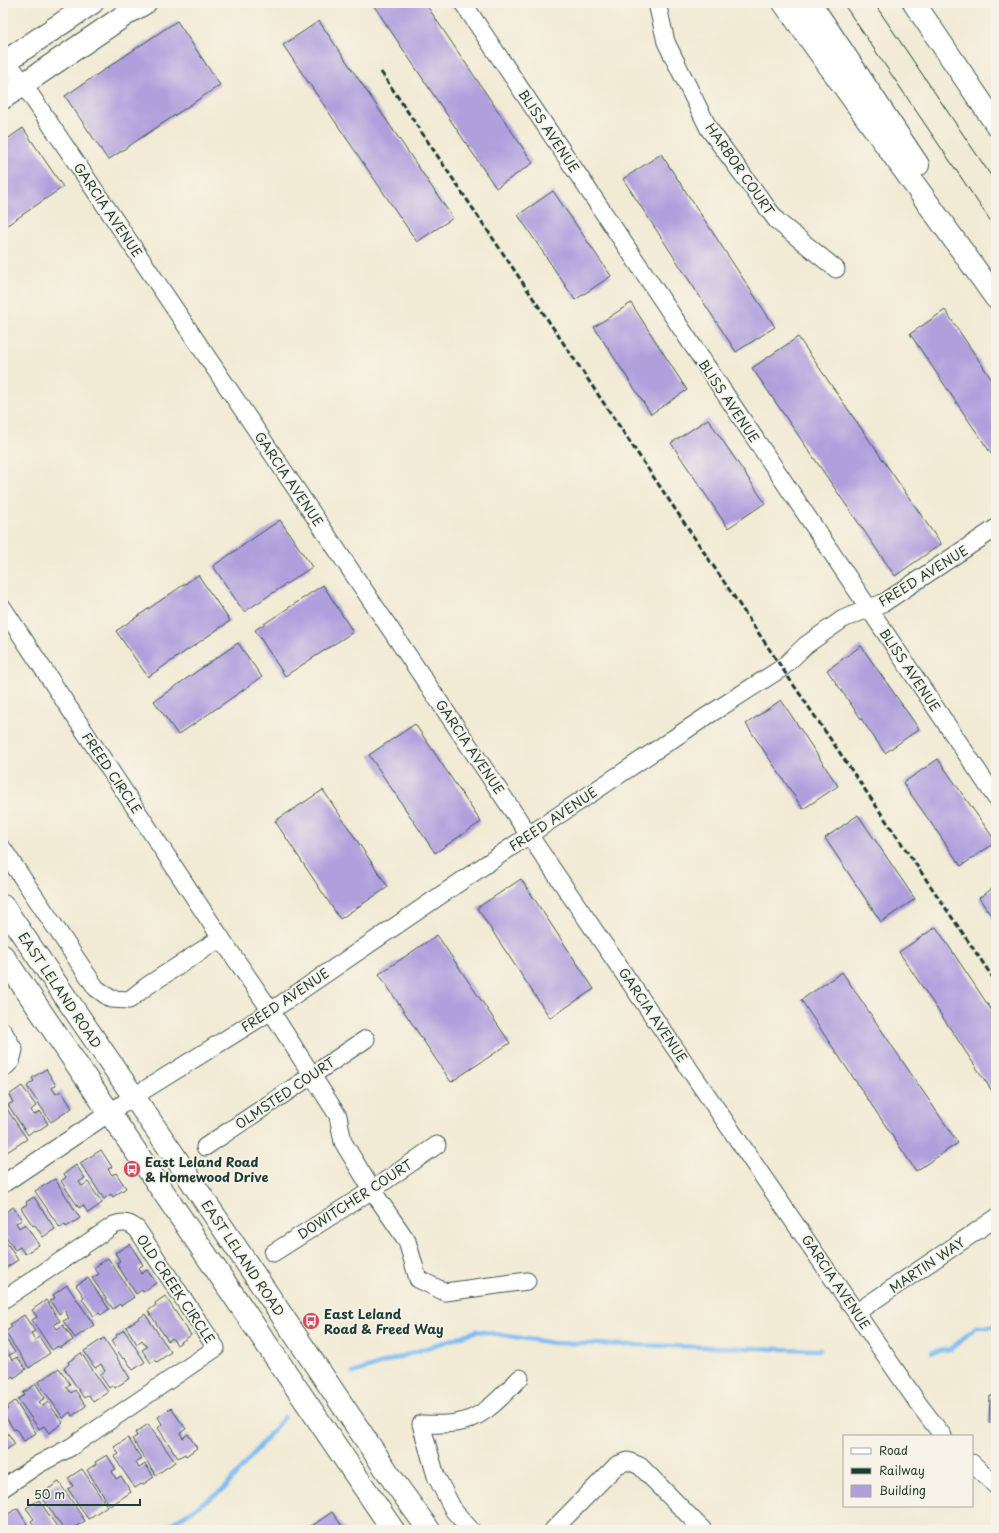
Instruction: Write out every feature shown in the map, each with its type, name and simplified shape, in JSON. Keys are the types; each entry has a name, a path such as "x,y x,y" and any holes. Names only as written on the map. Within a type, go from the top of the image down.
{"main road":[{"path":"4,59 92,3"},
{"path":"3,98 145,3"},
{"path":"784,3 996,298"},
{"path":"810,3 996,281"},
{"path":"914,3 996,124"},
{"name":"EAST LELAND ROAD","path":"3,906 176,1158 395,1483 429,1530"},
{"path":"3,956 393,1530"}],"street":[{"name":"BLISS AVENUE","path":"463,3 996,798"},
{"name":"HARBOR COURT","path":"657,3 666,42 709,128 777,221 836,269"},
{"name":"GARCIA AVENUE","path":"4,59 24,84 529,835 920,1406 942,1435"},
{"name":"FREED AVENUE","path":"3,1184 133,1097 271,1011 529,835 707,716 782,668 806,645 843,619 885,602 996,528"},
{"name":"FREED CIRCLE","path":"3,608 221,938 271,1011 338,1116 343,1142 372,1190 407,1241 418,1279 445,1292 527,1281"},
{"path":"3,849 96,988 111,998 129,1000 147,986 221,938"},
{"path":"3,1031 14,1050 13,1058 5,1068"},
{"name":"OLMSTED COURT","path":"205,1147 366,1039"},
{"name":"DOWITCHER COURT","path":"273,1253 372,1190 437,1145"},
{"name":"MARTIN WAY","path":"857,1312 996,1218"},
{"name":"OLD CREEK CIRCLE","path":"3,1300 114,1225 126,1223 137,1229 216,1348 71,1447 39,1464 3,1488"},
{"path":"471,1530 454,1511 436,1476 421,1424 456,1423 480,1415 495,1403 520,1378"},
{"path":"553,1530 617,1465 628,1461 640,1466 703,1530"},
{"path":"973,1464 996,1486"}],"building":[{"path":"372,3 425,3 533,163 496,188"},
{"path":"177,21 220,85 108,160 65,96"},
{"path":"319,21 453,218 417,242 283,45"},
{"path":"23,128 63,187 3,228 3,142"},
{"path":"661,154 775,327 736,352 623,179"},
{"path":"553,191 611,276 575,300 518,215"},
{"path":"631,303 687,390 651,414 594,327"},
{"path":"945,310 996,386 996,461 910,334"},
{"path":"798,337 941,544 895,576 752,368"},
{"path":"708,419 765,503 728,528 671,443"},
{"path":"280,520 312,567 244,612 213,566"},
{"path":"198,575 230,621 148,677 116,631"},
{"path":"323,585 353,632 285,676 255,630"},
{"path":"238,643 262,677 178,735 154,701"},
{"path":"861,646 919,729 885,753 827,670"},
{"path":"781,700 838,786 803,809 746,724"},
{"path":"415,724 481,822 435,853 369,755"},
{"path":"938,759 996,842 961,866 903,783"},
{"path":"323,790 388,887 340,919 275,821"},
{"path":"858,815 915,899 881,922 825,838"},
{"path":"521,879 594,989 550,1018 477,908"},
{"path":"996,886 996,923 979,898"},
{"path":"936,927 996,1017 996,1097 899,952"},
{"path":"437,935 510,1043 451,1082 379,974"},
{"path":"842,972 958,1143 916,1171 801,1000"},
{"path":"46,1069 56,1085 52,1088 56,1094 61,1091 72,1108 51,1122 27,1086 34,1081 32,1078"},
{"path":"22,1086 36,1106 31,1110 34,1115 40,1111 48,1124 36,1132 34,1130 28,1135 8,1105 13,1102 9,1095"},
{"path":"3,1103 27,1139 7,1152 3,1146"},
{"path":"101,1150 112,1167 108,1169 112,1175 116,1173 126,1188 113,1197 111,1194 104,1199 80,1163"},
{"path":"76,1165 85,1178 79,1182 82,1186 88,1182 102,1203 88,1213 83,1205 79,1208 61,1181 66,1177 64,1174"},
{"path":"55,1179 80,1218 66,1227 65,1224 60,1228 35,1191"},
{"path":"34,1197 55,1229 43,1237 35,1225 33,1226 21,1208 27,1204 26,1202"},
{"path":"13,1207 22,1220 16,1223 19,1228 25,1224 39,1245 25,1254 20,1247 15,1250 3,1232 3,1214"},
{"path":"3,1239 18,1260 4,1269 3,1267"},
{"path":"130,1244 143,1265 138,1268 141,1274 147,1270 156,1283 143,1292 142,1290 136,1294 116,1263 120,1261 115,1253"},
{"path":"108,1258 134,1297 121,1306 120,1304 113,1309 92,1278 99,1274 94,1268"},
{"path":"88,1278 109,1309 101,1315 99,1313 94,1316 82,1299 84,1297 76,1285"},
{"path":"67,1285 94,1325 75,1338 63,1321 69,1318 64,1310 59,1314 50,1301 55,1298 53,1295"},
{"path":"165,1296 191,1335 177,1345 172,1338 168,1341 148,1311 156,1305 155,1303"},
{"path":"46,1300 60,1321 54,1325 57,1329 63,1325 73,1340 60,1348 58,1346 52,1350 32,1320 37,1317 32,1310"},
{"path":"145,1314 171,1352 157,1362 155,1360 151,1363 142,1350 147,1347 142,1340 137,1344 126,1327"},
{"path":"24,1315 35,1331 31,1333 35,1340 39,1337 50,1353 29,1368 5,1332 12,1327 10,1324"},
{"path":"124,1330 145,1362 133,1370 125,1358 123,1359 111,1341 117,1337 116,1335"},
{"path":"3,1335 15,1352 9,1355 12,1360 17,1357 26,1369 14,1378 13,1376 7,1380 3,1375"},
{"path":"104,1338 130,1378 115,1388 113,1385 109,1388 100,1375 105,1371 101,1364 95,1368 84,1351"},
{"path":"81,1353 108,1392 93,1402 89,1395 84,1398 64,1368 69,1364 68,1362"},
{"path":"59,1368 70,1384 66,1387 71,1393 75,1390 86,1406 72,1416 70,1412 63,1418 38,1382"},
{"path":"36,1384 45,1398 39,1402 43,1406 48,1402 63,1423 49,1433 44,1426 39,1429 18,1399 25,1395 23,1393"},
{"path":"990,1396 996,1396 996,1423 989,1423"},
{"path":"15,1401 36,1433 24,1441 16,1429 14,1430 3,1413 8,1409 7,1407"},
{"path":"171,1408 186,1429 180,1433 183,1438 188,1434 197,1448 186,1456 185,1454 178,1458 158,1428 162,1424 158,1417"},
{"path":"148,1424 175,1462 156,1475 132,1439 137,1436 135,1433"},
{"path":"3,1426 15,1444 3,1452"},
{"path":"128,1438 142,1459 136,1463 139,1468 145,1464 154,1477 135,1488 114,1457 119,1454 114,1447"},
{"path":"107,1455 116,1469 112,1471 116,1479 121,1476 131,1492 110,1506 87,1470 96,1464 95,1462"},
{"path":"82,1469 107,1506 88,1519 68,1489 73,1486 68,1478"},
{"path":"59,1482 85,1521 70,1530 64,1530 42,1497 47,1494 45,1491"},
{"path":"39,1500 59,1530 38,1530 31,1521 34,1519 26,1508"},
{"path":"17,1508 27,1524 23,1527 25,1530 3,1530 3,1521 5,1520 4,1517"},
{"path":"332,1512 345,1530 306,1530"}],"waterway":[{"path":"932,1352 951,1349 976,1327 996,1327"},
{"path":"353,1373 477,1331 553,1343 820,1350"},
{"path":"162,1530 224,1489 284,1417"}],"tram line":[{"path":"843,3 996,229"},
{"path":"874,3 996,183"}],"railway":[{"path":"381,72 782,668 996,982"}],"place":[{"name":"East Leland Road & Homewood Drive","path":"132,1169"},
{"name":"East Leland Road & Freed Way","path":"311,1321"}]}
